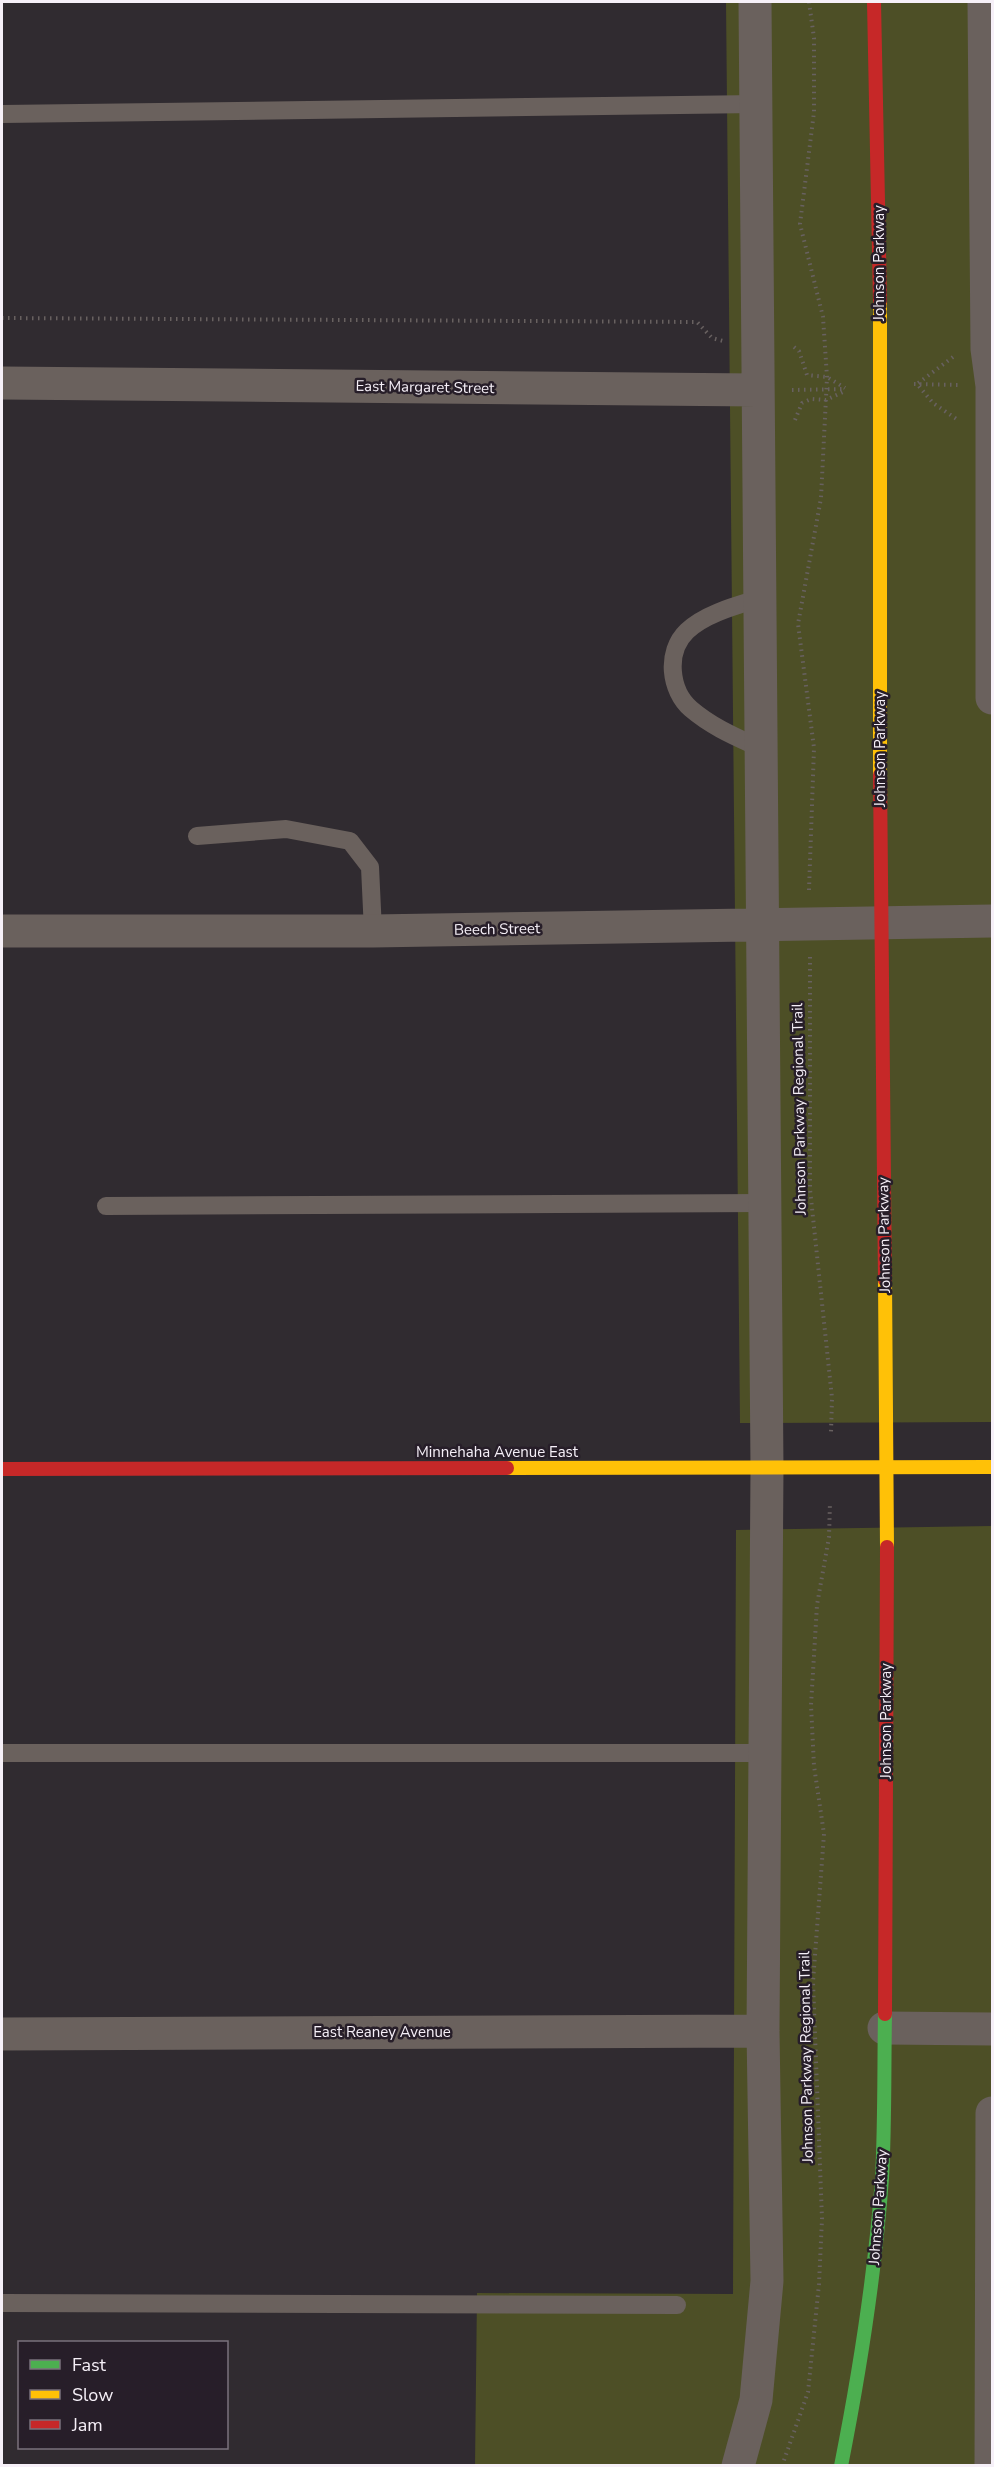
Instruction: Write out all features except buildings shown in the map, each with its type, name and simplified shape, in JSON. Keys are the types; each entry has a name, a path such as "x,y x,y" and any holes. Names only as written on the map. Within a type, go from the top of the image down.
{"street":[{"path":"738,2466 756,2400 767,2281 764,2031 767,1468 758,599 755,2"},
{"name":"Johnson Parkway","path":"841,2466 861,2360 873,2270 882,2176 884,2028 887,1467 880,923 880,223 874,2"},
{"path":"984,2 989,114 987,349 992,386 993,698"},
{"name":"East Margaret Street","path":"2,383 757,390"},
{"name":"Beech Street","path":"2,931 373,931 993,921"},
{"name":"Minnehaha Avenue East","path":"2,1469 993,1467"},
{"path":"884,2028 993,2029"},
{"name":"East Reaney Avenue","path":"2,2034 764,2031"},
{"path":"991,2466 993,2113"}],"lane":[{"path":"2,114 757,104"},
{"path":"758,599 705,619 686,632 677,650 672,670 675,691 690,709 720,730 760,748"},
{"path":"197,836 286,829 350,841 370,867 373,931"},
{"path":"106,1206 765,1203"},
{"path":"2,1753 765,1753"},
{"path":"2,2303 677,2305"}],"path":[{"path":"809,2 814,38 814,112 800,224 823,316 827,377 821,498 798,624 814,748 809,885"},
{"path":"2,318 698,322 712,338 728,343"},
{"path":"789,341 799,351 807,375 827,377 848,390"},
{"path":"917,384 934,369 958,354"},
{"path":"905,384 992,386"},
{"path":"917,384 933,403 956,420 962,420"},
{"path":"757,390 848,390"},
{"path":"790,428 802,403 811,399 826,400 848,390"},
{"name":"Johnson Parkway Regional Trail","path":"811,963 810,1189 832,1398"},
{"name":"Johnson Parkway Regional Trail","path":"782,2466 808,2392 819,2284 822,2219 813,1982 824,1834 814,1766 811,1705 817,1605 829,1537"}],"green space":[{"path":"726,2 992,2 992,1422 740,1423"},
{"path":"992,1526 992,2465 475,2466 477,2293 733,2294 736,1530"}],"traffic: fast":[{"path":"841,2466 866,2322 879,2214 884,2137 885,2014"}],"traffic: slow":[{"path":"880,301 880,775"},
{"path":"885,1280 887,1547"},
{"path":"507,1468 992,1467"}],"traffic: jam":[{"path":"874,2 880,301"},
{"path":"880,775 885,1280"},
{"path":"2,1469 507,1468"},
{"path":"885,2014 887,1547"}]}
